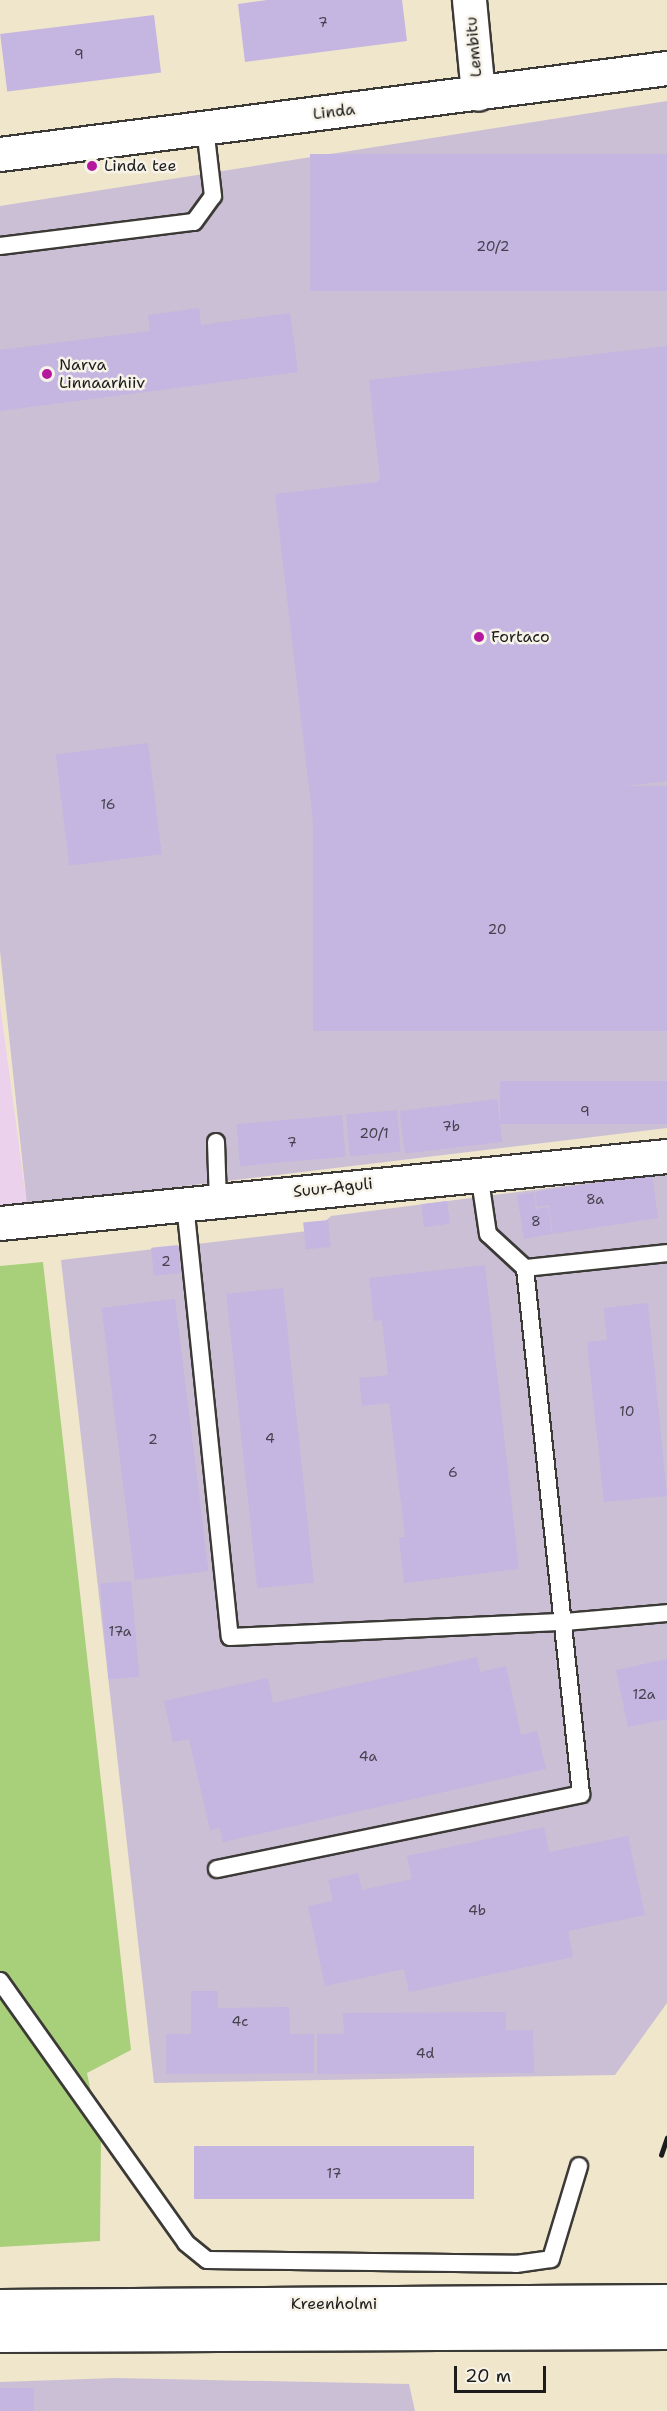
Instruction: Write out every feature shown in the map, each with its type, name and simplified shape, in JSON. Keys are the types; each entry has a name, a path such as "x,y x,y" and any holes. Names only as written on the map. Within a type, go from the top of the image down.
{"street":[{"name":"Lembitu","path":"469,0 478,94"},
{"name":"Linda","path":"0,154 667,68"},
{"name":"Suur-Aguli","path":"0,1223 479,1173 667,1156"},
{"name":"Kreenholmi","path":"0,2335 110,2320 667,2301"},
{"name":"Kreenholmi","path":"0,2306 110,2320 667,2332"}],"lane":[{"path":"0,246 194,222 213,196 205,128"},
{"path":"216,1142 218,1200"},
{"path":"217,1869 581,1794 565,1622 525,1268 488,1234 479,1173"},
{"path":"185,1204 230,1637 565,1622 667,1613"},
{"path":"525,1268 667,1253"},
{"path":"0,1981 186,2243 207,2260 516,2264 551,2259 579,2166"}],"shaded area":[{"path":"667,101 667,1128 27,1205 0,951 0,206"},
{"path":"0,1004 27,1205 0,1208"},
{"path":"667,1173 667,2003 615,2075 154,2083 61,1260 316,1230 331,1216"},
{"path":"115,2378 409,2384 415,2411 0,2411 0,2382"}],"green space":[{"path":"43,1262 131,2050 87,2073 101,2140 100,2241 0,2247 0,1266"}],"building":[{"path":"267,0 402,0 407,41 245,62 238,4"},
{"path":"154,15 161,73 7,91 0,34"},
{"path":"310,154 667,154 667,291 310,291"},
{"path":"199,308 201,325 290,313 298,372 0,411 0,350 150,331 148,315"},
{"name":"Fortaco","path":"667,346 667,781 313,822 275,494 377,482 380,478 369,380"},
{"path":"148,743 162,854 69,865 56,754"},
{"path":"313,786 667,786 667,1031 313,1031"},
{"path":"500,1081 667,1081 667,1124 500,1124"},
{"path":"497,1099 502,1142 405,1154 400,1111"},
{"path":"397,1110 401,1152 350,1156 346,1114"},
{"path":"342,1115 346,1157 240,1166 236,1124"},
{"path":"652,1175 658,1218 553,1234 549,1205 537,1207 535,1192"},
{"path":"534,1192 536,1209 548,1207 552,1234 524,1239 517,1195"},
{"path":"447,1201 450,1224 424,1227 421,1204"},
{"path":"328,1220 331,1247 306,1249 303,1223"},
{"path":"178,1245 181,1273 154,1276 151,1248"},
{"path":"485,1265 519,1569 404,1583 399,1537 405,1537 389,1403 362,1406 359,1378 388,1375 382,1320 374,1321 369,1278"},
{"path":"283,1288 314,1582 257,1588 226,1294"},
{"path":"175,1299 208,1571 135,1580 102,1308"},
{"path":"648,1303 667,1496 604,1502 587,1342 607,1340 604,1308"},
{"path":"131,1581 139,1677 108,1679 100,1584"},
{"path":"477,1657 480,1672 506,1666 521,1735 537,1731 546,1769 223,1842 220,1828 210,1830 189,1739 173,1742 164,1701 268,1678 273,1703"},
{"path":"667,1659 667,1719 628,1727 616,1670"},
{"path":"544,1827 549,1852 628,1836 645,1915 568,1931 573,1957 409,1992 404,1969 325,1986 308,1906 333,1901 328,1880 358,1873 362,1890 412,1879 407,1856"},
{"path":"191,1991 218,1991 218,2008 289,2007 290,2034 314,2034 314,2073 166,2074 166,2034 191,2034"},
{"path":"506,2012 506,2030 533,2030 534,2073 317,2074 317,2034 344,2034 343,2013"},
{"path":"194,2146 474,2146 474,2199 194,2199"},
{"path":"0,2388 34,2388 34,2411 0,2411"}],"railway":[{"path":"661,2155 667,2138"}],"place":[{"name":"Linda tee","path":"92,166"},
{"name":"Narva Linnaarhiiv","path":"47,374"},
{"name":"Fortaco","path":"479,637"}]}
